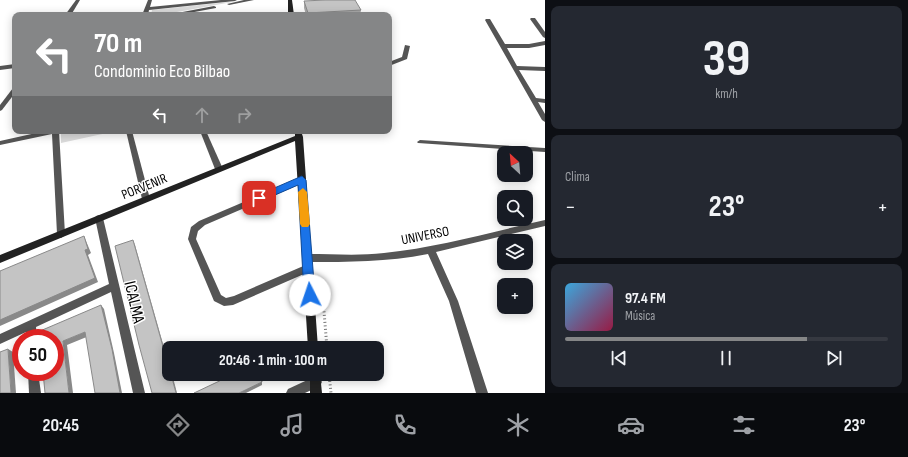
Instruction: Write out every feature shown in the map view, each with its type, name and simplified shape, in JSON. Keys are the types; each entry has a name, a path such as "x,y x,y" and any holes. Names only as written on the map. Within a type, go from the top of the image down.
{"street":[{"path":"70,12 78,0"},
{"path":"146,12 150,0"},
{"path":"147,9 235,0"},
{"path":"186,12 252,0"},
{"path":"290,0 291,12"},
{"path":"533,19 545,36"},
{"path":"488,20 545,120"},
{"path":"502,46 529,46 545,43"},
{"path":"392,63 405,58 407,46"},
{"path":"0,68 12,66"},
{"path":"515,68 545,69"},
{"path":"0,109 12,93"},
{"path":"534,100 545,101"},
{"path":"0,143 41,134"},
{"path":"55,134 61,234"},
{"path":"130,134 146,199"},
{"path":"204,134 220,169"},
{"path":"299,134 313,341"},
{"name":"PORVENIR","path":"0,259 220,169 299,134"},
{"path":"302,180 202,223 194,229 192,239 217,298 222,302 236,300 308,268"},
{"name":"ICALMA","path":"99,218 140,393"},
{"name":"UNIVERSO","path":"308,258 372,258 430,249 545,223"},
{"path":"430,249 455,302 482,393"},
{"path":"0,339 115,286"},
{"path":"31,325 31,329"},
{"path":"34,381 35,393"},
{"path":"292,393 316,383"}],"lane":[{"path":"420,142 545,150"}],"path":[{"path":"330,381 331,393"}],"shaded area":[{"path":"238,1 177,12 152,12 152,10"},
{"path":"61,134 102,134 61,143"}],"building":[{"path":"355,0 361,10 308,12 304,1"},
{"path":"84,236 88,249 85,250 95,278 0,320 0,271"},
{"path":"133,240 162,343 162,381 173,381 176,393 152,393 115,246"},
{"path":"101,305 112,349 120,393 95,393 85,332 64,341 64,329 45,329"},
{"path":"8,349 11,393 0,393 0,352"},
{"path":"64,350 69,393 45,393 44,381 64,381"},
{"path":"219,381 262,382 239,393 194,393"}],"slow traffic":[{"path":"303,192 305,224"}],"route":[{"path":"259,198 302,180 310,295"}]}
